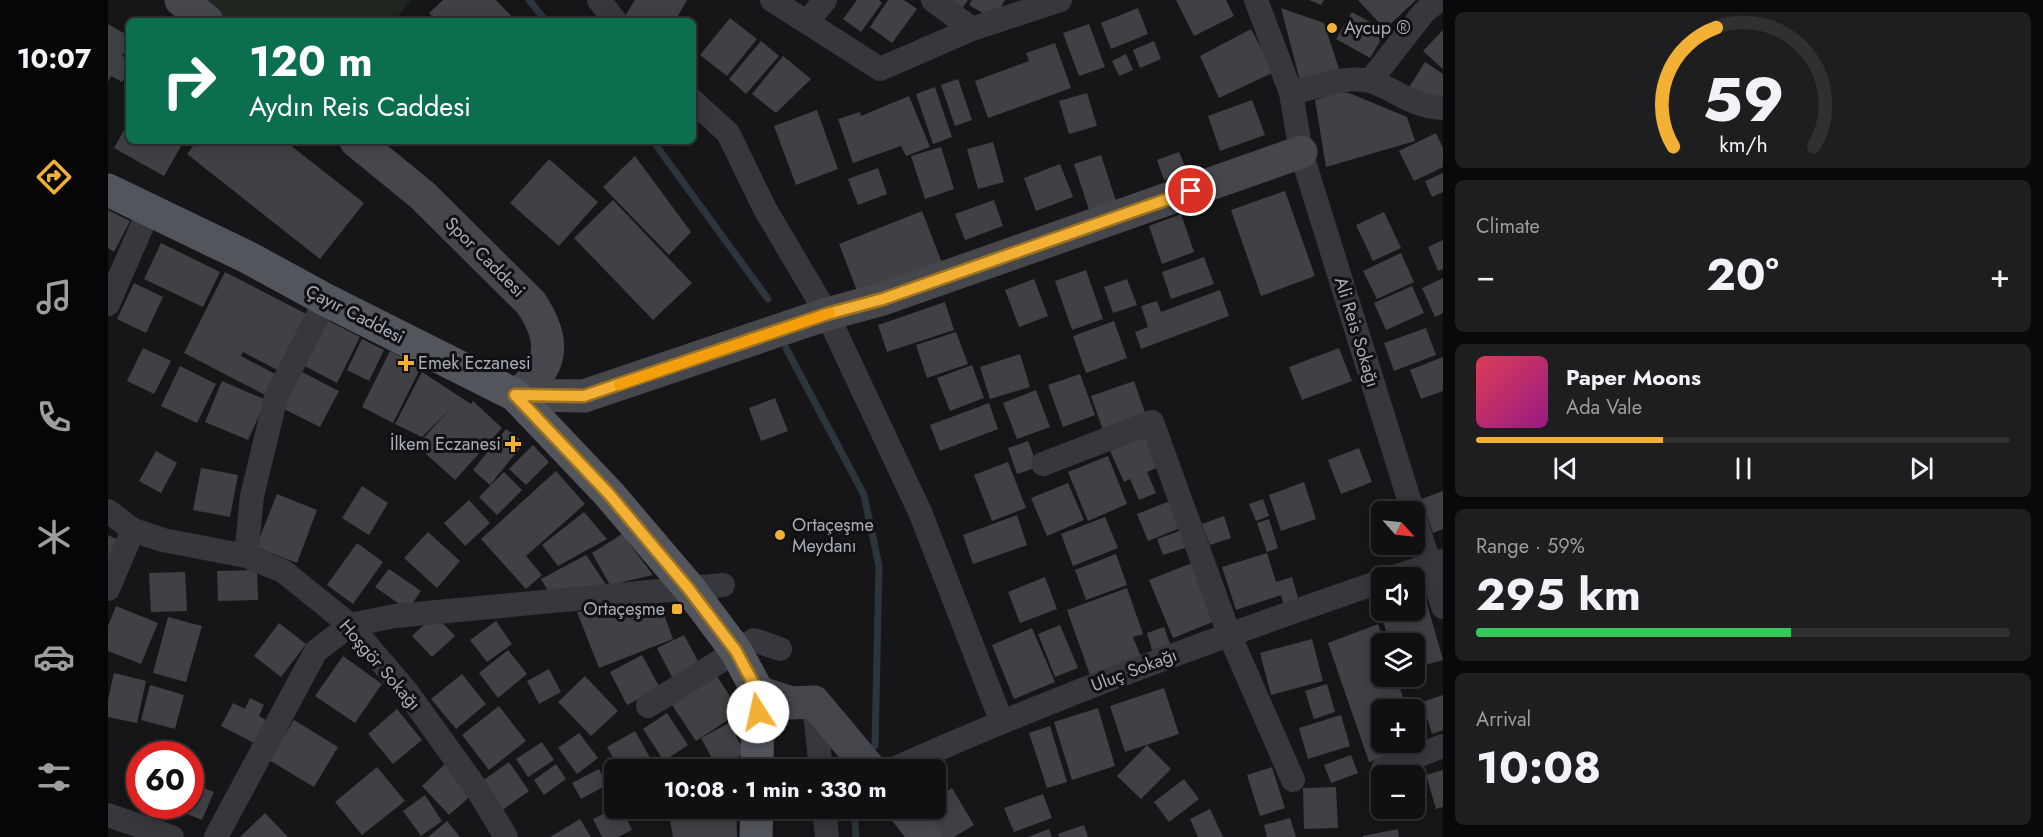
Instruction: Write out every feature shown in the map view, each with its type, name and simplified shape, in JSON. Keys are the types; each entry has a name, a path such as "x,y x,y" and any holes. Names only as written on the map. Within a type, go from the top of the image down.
{"main road":[{"name":"Çayır Caddesi","path":"108,190 249,258 326,300 515,395 609,494 688,588 736,651 758,692"},
{"path":"757,759 758,692"},
{"path":"756,837 757,819"}],"street":[{"path":"181,0 203,18"},
{"path":"599,0 613,18"},
{"path":"772,0 880,69 972,29 1060,0"},
{"path":"807,22 825,0"},
{"path":"933,0 972,29"},
{"name":"Ali Reis Sokağı","path":"1256,0 1291,93 1301,153 1410,501"},
{"path":"1370,81 1424,12 1439,0"},
{"path":"1291,93 1337,83 1370,81 1404,99 1443,108"},
{"path":"696,104 728,133 765,209 827,314 920,512 1001,720"},
{"name":"Spor Caddesi","path":"360,144 422,195 531,303 539,315 546,328 549,343 547,359 540,372 515,395"},
{"path":"515,395 584,396 827,314 883,299 1301,153"},
{"path":"108,304 149,210"},
{"path":"246,556 252,496 276,398 326,300"},
{"path":"1042,464 1152,422 1229,634 1293,780"},
{"name":"Hoşgör Sokağı","path":"108,511 134,530 163,540 246,556 283,572 350,626 406,692 479,792 506,837"},
{"path":"108,590 134,530"},
{"name":"Ali Reis Sokağı","path":"1425,538 1436,562 1443,607"},
{"path":"216,837 316,651 350,626 395,616 723,585"},
{"name":"Uluç Sokağı","path":"915,759 1001,720 1229,634 1371,585"},
{"path":"648,706 754,640 780,649"},
{"path":"758,692 791,703 814,702"},
{"path":"814,702 820,759"},
{"path":"814,702 862,759"},
{"path":"1393,765 1443,746"},
{"path":"108,815 172,837"},
{"path":"826,819 827,837"}],"shaded area":[{"path":"201,0 411,0 396,18 223,18"}],"building":[{"path":"443,0 496,0 513,18 433,18 429,13"},
{"path":"635,0 687,0 677,18 628,18 625,16"},
{"path":"857,0 879,0 882,3 861,32 843,19"},
{"path":"888,0 904,0 917,9 892,43 870,27"},
{"path":"947,0 968,0 962,9"},
{"path":"972,0 1005,0 998,12 988,16 969,5"},
{"path":"1176,0 1226,0 1234,16 1194,36"},
{"path":"1309,0 1324,0 1321,5"},
{"path":"1358,0 1416,0 1385,29"},
{"path":"1138,8 1148,34 1111,49 1101,23"},
{"path":"1281,8 1324,23 1339,69 1300,81"},
{"path":"1352,12 1386,31 1370,58 1336,39"},
{"path":"730,18 757,39 727,76 700,55"},
{"path":"108,24 126,34 126,49 122,56 126,58 126,75 122,82 111,76 108,82"},
{"path":"1089,24 1105,67 1079,76 1063,33"},
{"path":"1251,29 1274,72 1219,98 1200,56"},
{"path":"1443,30 1443,69 1423,51"},
{"path":"761,41 779,56 746,94 729,79"},
{"path":"1154,41 1161,59 1140,68 1133,50"},
{"path":"1055,43 1071,88 988,118 975,81 1029,61 1026,53"},
{"path":"1126,54 1133,70 1119,76 1112,61"},
{"path":"783,56 811,79 776,113 752,94"},
{"path":"1425,62 1443,74 1443,96 1437,106 1408,89"},
{"path":"958,79 972,120 955,126 941,85"},
{"path":"935,87 952,137 933,144 916,94"},
{"path":"1338,92 1349,93 1407,117 1415,141 1326,167 1315,100"},
{"path":"1087,93 1097,126 1069,134 1059,101"},
{"path":"909,96 930,147 906,156 901,146 853,163 838,119 860,112 861,116"},
{"path":"1252,100 1265,135 1220,151 1208,116"},
{"path":"817,110 838,169 796,185 774,126"},
{"path":"126,126 126,144 182,144 164,176 114,148"},
{"path":"1436,133 1443,148 1443,167 1414,181 1399,151"},
{"path":"993,142 1004,182 978,189 967,149"},
{"path":"195,144 289,144 364,203 320,259 187,154"},
{"path":"941,147 954,189 925,199 911,156"},
{"path":"1179,152 1187,171 1164,180 1157,160"},
{"path":"1101,155 1116,201 1089,210 1074,164"},
{"path":"635,156 691,232 669,255 603,187"},
{"path":"549,159 598,202 559,246 510,203"},
{"path":"1060,164 1073,197 1036,211 1024,178"},
{"path":"878,168 887,194 858,205 848,179"},
{"path":"1443,173 1443,192 1432,197 1425,181"},
{"path":"1285,191 1315,276 1261,296 1231,210"},
{"path":"613,200 692,283 653,320 574,238"},
{"path":"994,200 1003,226 965,240 955,214"},
{"path":"108,210 130,221 114,252 108,248"},
{"path":"922,211 944,268 861,301 839,244"},
{"path":"1384,212 1401,248 1373,261 1356,225"},
{"path":"1181,214 1194,252 1162,264 1149,226"},
{"path":"1443,240 1443,269 1438,271 1428,247"},
{"path":"161,243 220,272 203,307 144,279"},
{"path":"1401,253 1414,282 1377,299 1363,271"},
{"path":"1204,257 1214,284 1171,299 1162,272"},
{"path":"1086,270 1103,319 1072,330 1055,281"},
{"path":"225,272 314,318 285,374 243,352 241,356 277,375 267,396 184,353"},
{"path":"1443,278 1443,313 1435,317 1422,288"},
{"path":"1034,279 1048,316 1019,327 1005,290"},
{"path":"1127,279 1137,305 1113,313 1104,287"},
{"path":"134,283 163,297 146,333 117,319"},
{"path":"1412,286 1424,313 1386,330 1374,303"},
{"path":"1220,290 1229,316 1141,349 1135,332 1148,327 1141,306 1157,301 1161,312"},
{"path":"945,302 954,330 887,352 878,325"},
{"path":"323,318 360,337 337,383 299,363"},
{"path":"1114,321 1127,358 1086,373 1073,336"},
{"path":"1426,328 1436,355 1394,371 1384,343"},
{"path":"956,332 968,364 927,378 916,345"},
{"path":"362,339 384,350 369,381 347,370"},
{"path":"143,348 171,361 154,394 127,381"},
{"path":"1339,348 1352,381 1302,400 1289,367"},
{"path":"390,351 421,367 393,423 362,407"},
{"path":"1020,354 1030,387 990,399 980,367"},
{"path":"1443,357 1443,391 1421,399 1410,370"},
{"path":"972,365 984,398 950,411 937,378"},
{"path":"180,366 216,384 197,423 161,406"},
{"path":"300,371 339,391 320,427 282,408"},
{"path":"422,372 471,404 473,401 502,428 455,480 426,454 428,452 419,443 450,409 422,437 395,424"},
{"path":"1080,374 1095,415 1063,427 1048,385"},
{"path":"222,381 266,400 248,440 205,422"},
{"path":"1134,381 1147,418 1104,433 1091,396"},
{"path":"1036,390 1050,427 1017,439 1003,403"},
{"path":"775,398 788,431 761,441 749,408"},
{"path":"989,403 998,429 940,451 930,425"},
{"path":"506,429 524,443 490,485 473,470"},
{"path":"1148,435 1161,466 1147,472 1156,493 1139,500 1130,479 1124,482 1110,451"},
{"path":"1028,441 1038,467 1017,474 1008,448"},
{"path":"533,445 549,462 526,485 509,469"},
{"path":"1359,448 1372,482 1341,494 1328,460"},
{"path":"156,451 177,463 161,493 139,481"},
{"path":"1108,456 1127,504 1088,521 1068,472"},
{"path":"1008,462 1026,508 992,521 974,475"},
{"path":"201,468 238,475 230,517 193,510"},
{"path":"556,471 585,504 526,556 542,575 526,589 481,539"},
{"path":"504,472 522,490 497,515 479,497"},
{"path":"1304,482 1316,519 1281,531 1269,495"},
{"path":"1068,483 1084,520 1047,536 1031,498"},
{"path":"362,486 388,503 369,535 342,518"},
{"path":"1443,491 1443,529 1433,533 1425,510 1425,501 1421,499"},
{"path":"277,494 317,510 297,563 256,547"},
{"path":"1175,499 1185,526 1148,541 1137,514"},
{"path":"1263,499 1269,516 1256,521 1249,504"},
{"path":"469,500 490,523 465,546 444,523"},
{"path":"584,512 607,539 558,566 542,545"},
{"path":"1017,515 1027,545 973,564 963,535"},
{"path":"1224,516 1231,538 1210,545 1202,524"},
{"path":"1105,517 1118,548 1073,566 1061,534"},
{"path":"1269,519 1278,548 1267,552 1257,523"},
{"path":"1185,529 1191,546 1163,555 1157,539"},
{"path":"428,532 460,561 437,588 404,558"},
{"path":"622,534 653,575 610,585 592,553"},
{"path":"108,535 120,541 108,565"},
{"path":"357,543 383,562 353,604 327,585"},
{"path":"1267,553 1276,582 1292,577 1299,601 1284,606 1281,595 1236,610 1222,567"},
{"path":"1116,554 1127,585 1086,600 1075,570"},
{"path":"586,555 607,586 549,593 541,579"},
{"path":"1192,563 1215,621 1173,638 1149,580"},
{"path":"389,569 421,591 408,610 375,587"},
{"path":"257,570 258,600 218,601 217,571"},
{"path":"185,572 187,611 151,612 149,573"},
{"path":"1045,577 1057,609 1020,623 1008,592"},
{"path":"1127,588 1143,634 1133,637 1141,657 1090,675 1067,610"},
{"path":"1425,600 1443,660 1425,665 1425,633 1387,633 1383,621 1425,621"},
{"path":"660,604 673,639 599,668 577,612"},
{"path":"116,606 158,623 141,664 108,651 108,626"},
{"path":"435,615 455,636 432,657 412,636"},
{"path":"168,617 202,626 186,682 153,673"},
{"path":"496,621 512,644 487,662 470,640"},
{"path":"279,623 306,644 281,677 254,656"},
{"path":"1378,624 1381,633 1371,633 1371,687 1400,687 1403,699 1371,699 1371,753 1393,753 1369,762 1328,643"},
{"path":"1060,625 1078,668 1055,677 1038,634"},
{"path":"1164,627 1170,644 1152,650 1147,633"},
{"path":"1032,628 1055,682 1014,699 992,645"},
{"path":"684,635 700,665 673,679 657,648"},
{"path":"1312,639 1323,681 1271,695 1260,653"},
{"path":"508,650 527,674 498,698 479,673"},
{"path":"642,655 660,688 627,705 610,672"},
{"path":"343,656 382,684 355,723 315,696"},
{"path":"549,669 561,692 539,704 527,681"},
{"path":"114,673 146,681 137,723 108,717 108,699"},
{"path":"462,674 486,704 456,729 431,699"},
{"path":"585,676 618,711 591,736 558,702"},
{"path":"717,676 740,712 696,741 672,705"},
{"path":"1327,684 1335,712 1314,719 1305,691"},
{"path":"150,685 184,695 175,729 141,720"},
{"path":"1164,688 1179,734 1125,752 1110,706"},
{"path":"1443,695 1443,730 1432,734 1425,712 1425,701"},
{"path":"250,698 264,705 259,716 269,722 258,745 221,726 233,703 245,709"},
{"path":"499,706 526,741 489,770 462,735"},
{"path":"1098,708 1115,766 1072,780 1054,722"},
{"path":"397,709 422,740 393,764 368,734"},
{"path":"667,713 688,745 667,759 663,759 643,729"},
{"path":"1341,715 1350,746 1308,759 1299,728"},
{"path":"294,720 338,747 314,787 269,760"},
{"path":"729,723 745,753 734,759 712,759 701,738"},
{"path":"1050,726 1067,782 1047,788 1029,733"},
{"path":"635,731 651,759 614,759 607,747"},
{"path":"579,733 598,758 577,774 558,748"},
{"path":"542,742 554,760 528,777 516,759"},
{"path":"1147,745 1171,769 1141,799 1117,776"},
{"path":"1351,755 1358,773 1331,783 1324,765"},
{"path":"509,762 529,791 501,811 481,782"},
{"path":"445,764 473,794 449,815 422,786"},
{"path":"556,764 566,779 544,795 534,780"},
{"path":"377,767 405,801 362,835 335,802"},
{"path":"1272,767 1285,808 1260,816 1247,775"},
{"path":"599,769 604,779 604,787 581,799 572,783"},
{"path":"1443,770 1443,807 1436,809 1426,775"},
{"path":"1184,779 1199,799 1169,822 1154,802"},
{"path":"1336,787 1338,828 1304,829 1303,788"},
{"path":"204,788 214,792 204,815"},
{"path":"952,788 974,825 954,837 943,837 932,819 946,819 946,792"},
{"path":"1043,794 1052,818 1014,832 1004,808"},
{"path":"425,795 442,821 421,836 403,811"},
{"path":"1210,809 1223,837 1198,837 1190,819"},
{"path":"265,813 288,837 240,837"},
{"path":"604,814 604,819 627,819 632,830 618,837 602,837 593,819"},
{"path":"1290,818 1296,837 1267,837 1264,825"},
{"path":"580,819 591,837 550,837"},
{"path":"676,819 736,819 737,837 673,837 670,821"},
{"path":"447,821 460,837 428,837"},
{"path":"1084,825 1088,837 1059,837 1058,834"},
{"path":"1049,829 1052,837 1028,837"},
{"path":"1398,829 1399,837 1363,837 1363,836"}],"waterway":[{"path":"529,0 544,18"},
{"path":"655,144 768,299"},
{"path":"786,348 864,495 879,566 875,746"},
{"path":"855,819 856,837"}],"slow traffic":[{"path":"619,385 695,361 830,313"}],"place":[{"name":"Aycup ®","path":"1332,28"},
{"name":"Emek Eczanesi","path":"406,363"},
{"name":"İlkem Eczanesi","path":"513,444"},
{"name":"Ortaçeşme Meydanı","path":"780,535"},
{"name":"Ortaçeşme","path":"677,609"}],"route":[{"path":"758,712 758,692 736,651 688,588 609,494 515,395 584,396 695,361 827,314 883,299 1191,191"}]}
